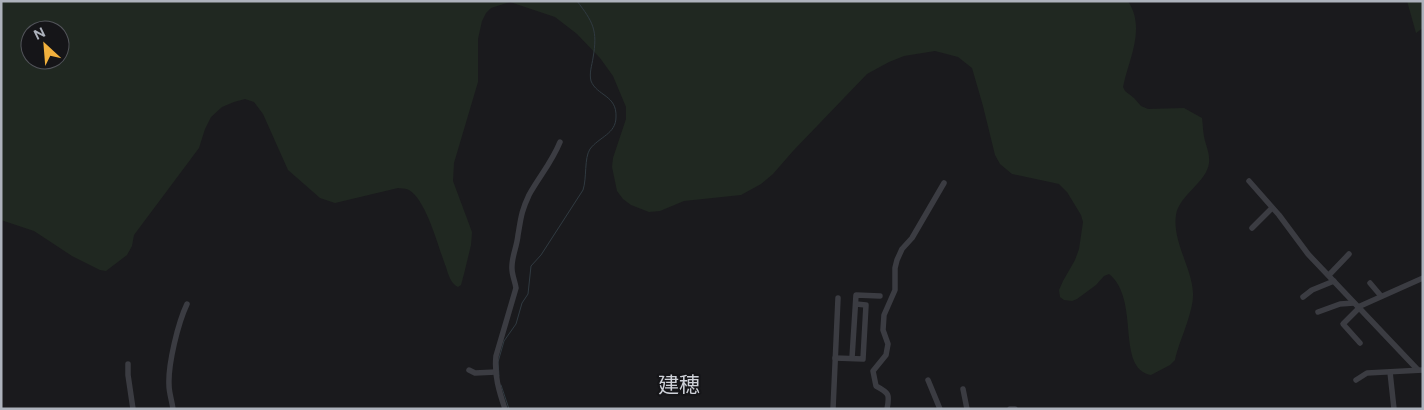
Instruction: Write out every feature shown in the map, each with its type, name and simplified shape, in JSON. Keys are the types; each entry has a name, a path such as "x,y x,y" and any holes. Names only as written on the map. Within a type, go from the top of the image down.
{"street":[{"path":"506,409 499,393 496,356 516,288 512,262 520,218 529,197 551,162 560,142"},
{"path":"1249,182 1308,254 1420,370"},
{"path":"887,409 889,397 886,392 876,386 873,371 886,355 888,344 883,324 884,315 895,290 895,268 902,250 912,238 944,183"},
{"path":"1252,228 1272,208"},
{"path":"1329,275 1349,254"},
{"path":"1318,312 1340,304 1357,306 1423,278"},
{"path":"1303,297 1312,290 1334,281"},
{"path":"1370,283 1382,296"},
{"path":"852,358 856,294 880,296"},
{"path":"833,409 838,298"},
{"path":"173,409 169,374 180,317 187,304"},
{"path":"835,358 863,358 866,305 856,304"},
{"path":"1357,306 1343,324 1360,343"},
{"path":"128,364 133,409"},
{"path":"469,370 475,373 496,372"},
{"path":"1356,380 1367,373 1420,370"},
{"path":"1390,372 1394,409"},
{"path":"928,380 940,409"},
{"path":"964,389 967,409"},
{"path":"1010,409 1015,409"}],"shaded area":[{"path":"1,1 1128,1 1136,22 1136,33 1123,87 1125,91 1141,106 1148,109 1184,108 1202,118 1209,157 1207,170 1182,201 1176,215 1179,245 1192,284 1193,301 1189,318 1175,360 1170,365 1151,375 1140,370 1134,360 1130,347 1124,300 1119,286 1109,274 1104,276 1096,285 1077,299 1072,301 1064,300 1060,297 1059,290 1079,249 1083,222 1081,215 1067,192 1059,184 1012,174 1000,164 995,155 972,68 958,57 935,51 904,56 867,74 773,174 761,184 741,195 684,201 660,211 649,212 631,205 617,191 612,167 613,158 626,119 626,107 613,76 600,58 577,34 555,17 510,2 491,8 482,21 478,39 478,82 454,163 453,181 472,232 464,274 461,285 458,287 453,284 450,278 427,214 408,189 398,188 335,203 320,198 288,170 263,114 254,102 245,99 222,107 211,117 199,148 134,235 132,246 127,255 106,271 100,270 72,256 34,231 1,220"},
{"path":"1407,1 1423,1 1423,28 1416,33"}],"waterway":[{"path":"499,376 498,362 504,341 516,324 522,303 528,294 531,266 541,255 583,190 590,149 610,131 615,123 616,117 613,104 591,81 590,72 595,40 593,27 577,1"},
{"path":"501,385 509,409"}],"district":[{"name":"建穂","path":"679,384"}]}
